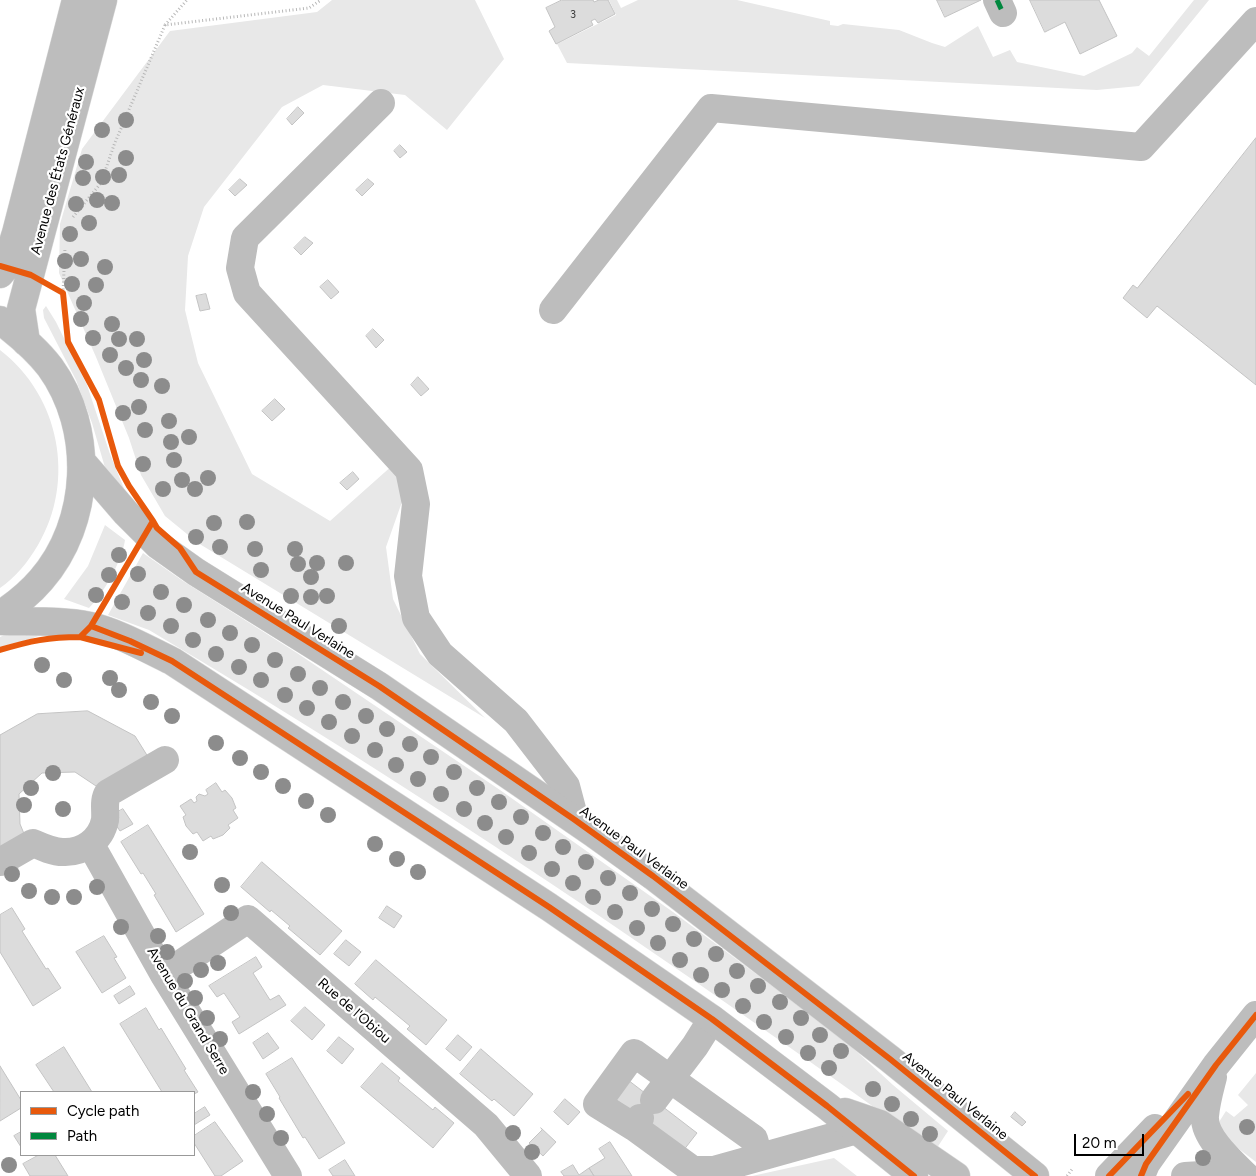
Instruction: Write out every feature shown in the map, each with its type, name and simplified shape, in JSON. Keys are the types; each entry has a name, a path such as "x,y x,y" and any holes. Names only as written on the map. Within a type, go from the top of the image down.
{"main road":[{"name":"Avenue des États Généraux","path":"0,274 5,268 16,233 76,0"},
{"name":"Avenue des États Généraux","path":"26,342 21,309 103,0"},
{"path":"553,310 711,108 1141,147 1256,21"},
{"path":"382,103 246,238 240,268 247,294 409,470 416,504 408,576 416,618 440,654 516,721 566,786 575,820"},
{"path":"0,320 26,342 50,367 67,396 78,428 82,462 80,493 73,524 60,554 41,580 19,602 0,615"},
{"name":"Avenue Paul Verlaine","path":"82,462 126,513 158,545 196,572 379,686 575,820 652,876 810,998 1035,1176"},
{"path":"0,620 91,626 130,641 172,661 549,907 712,1019 827,1106 914,1176"},
{"path":"0,862 33,844 62,852 76,851 90,845 100,833 105,820 105,798 108,793 165,760"},
{"name":"Avenue du Grand Serre","path":"90,845 164,975 288,1176"},
{"name":"Rue de l'Obiou","path":"164,975 248,919 486,1125 528,1176"},
{"path":"1141,1176 1146,1164 1216,1066 1256,1015"},
{"path":"650,1106 698,1042 712,1019"},
{"path":"1109,1176 1216,1066"},
{"path":"1216,1066 1204,1116 1206,1127 1214,1142 1246,1176"},
{"path":"650,1106 754,1139 759,1157"},
{"path":"650,1106 693,1170 714,1170 856,1130"},
{"path":"827,1106 880,1124 956,1176"},
{"path":"1120,1176 1151,1140 1164,1118"},
{"path":"1185,1176 1219,1174 1246,1176"}],"path":[{"path":"165,25 309,8 321,0"},
{"path":"62,292 64,301"},
{"path":"1067,1176 1073,1168"}],"shaded area":[{"path":"332,0 475,0 504,59 447,130 405,95 323,85 282,107 204,207 188,256 185,310 198,363 252,474 330,521 394,464 403,499 386,547 393,599 420,654 485,718 198,543 165,516 141,475 129,438 59,273 60,224 82,149 170,31 317,12"},
{"path":"609,0 617,0 621,8 638,0 737,0 830,21 830,25 838,26 843,24 899,30 945,47 978,26 993,57 1010,50 1017,62 1084,76 1132,53 1137,47 1149,56 1194,0 1209,0 1139,86 1097,90 567,63 557,44 616,15"},
{"path":"46,306 56,322 87,385 110,454 127,496 106,471 92,423 76,380 44,318 43,310"},
{"path":"0,350 20,369 37,391 48,415 56,441 58,467 57,494 50,520 30,557 21,569 0,588"},
{"path":"105,525 125,540 112,576 101,594 89,608 64,599 88,566"},
{"path":"143,553 183,581 297,653 500,790 673,912 842,1038 893,1085 948,1131 935,1151 646,947 450,817 350,753 149,630 108,615"},
{"path":"20,628 48,632 31,639 0,647 0,637"},
{"path":"1256,1073 1256,1162 1222,1136 1219,1122 1226,1111 1234,1117 1248,1105 1238,1095"},
{"path":"834,1158 857,1176 752,1176"}],"building":[{"path":"562,0 593,0 594,2 608,0 615,14 598,23 595,19 591,21 593,25 556,44 549,31 555,27 546,8"},
{"path":"937,0 981,0 945,17"},
{"path":"1030,0 1099,0 1117,36 1080,54 1065,22 1045,32"},
{"path":"298,107 304,113 292,125 287,119"},
{"path":"1256,138 1256,385 1157,306 1147,318 1123,298 1133,285 1137,288"},
{"path":"400,145 407,152 400,158 394,151"},
{"path":"240,179 247,185 235,196 229,190"},
{"path":"368,179 374,184 362,196 356,190"},
{"path":"305,237 313,243 301,255 294,248"},
{"path":"328,280 339,292 331,299 320,287"},
{"path":"206,294 210,309 200,311 196,296"},
{"path":"373,329 384,340 376,348 366,336"},
{"path":"418,377 429,389 421,396 411,385"},
{"path":"275,399 285,409 272,421 262,411"},
{"path":"353,472 359,479 347,490 340,483"},
{"path":"88,711 135,736 150,760 102,790 75,772 42,773 19,794 20,824 25,836 0,852 0,735 37,714"},
{"path":"216,783 222,792 225,790 232,798 236,808 233,810 238,818 228,825 230,828 223,835 213,839 211,836 203,841 197,832 193,834 186,826 183,817 186,815 180,806 191,799 194,803 197,801 196,797 199,794 205,796 208,794 206,790"},
{"path":"123,809 133,824 120,831 114,822 119,818 116,813"},
{"path":"148,825 204,914 176,932 154,895 156,894 121,842"},
{"path":"262,862 342,931 320,955 288,928 290,926 271,910 270,912 241,887"},
{"path":"387,906 402,916 394,928 379,918"},
{"path":"12,908 25,929 22,931 46,969 48,968 61,988 33,1006 0,952 0,915"},
{"path":"104,936 117,957 114,958 126,978 102,993 76,952"},
{"path":"346,940 361,952 349,966 334,954"},
{"path":"256,957 262,967 253,973 270,1000 279,995 286,1005 239,1034 232,1022 240,1017 224,993 217,997 209,986"},
{"path":"376,960 447,1020 426,1045 407,1029 410,1026 375,997 373,1000 355,984"},
{"path":"130,986 135,994 119,1004 114,996"},
{"path":"305,1007 325,1025 312,1040 291,1021"},
{"path":"146,1008 159,1030 161,1028 198,1092 195,1094 195,1091 161,1091 120,1024"},
{"path":"268,1033 279,1048 263,1059 253,1043"},
{"path":"458,1035 472,1047 460,1061 446,1049"},
{"path":"339,1037 354,1049 342,1064 327,1051"},
{"path":"64,1047 91,1091 53,1091 36,1065"},
{"path":"481,1049 533,1094 514,1116 494,1099 492,1101 460,1074"},
{"path":"292,1058 345,1143 319,1159 305,1137 303,1138 266,1074"},
{"path":"382,1063 400,1078 398,1081 433,1110 435,1107 454,1123 433,1148 361,1087"},
{"path":"0,1066 20,1098 20,1109 0,1121"},
{"path":"628,1080 697,1133 683,1151 614,1098"},
{"path":"565,1099 580,1112 568,1125 554,1112"},
{"path":"205,1107 210,1115 195,1124 195,1113"},
{"path":"1015,1112 1026,1122 1022,1126 1011,1117"},
{"path":"215,1122 243,1161 221,1176 215,1176 195,1145 195,1135"},
{"path":"541,1128 556,1142 543,1156 529,1143 542,1130"},
{"path":"20,1133 20,1145 14,1136"},
{"path":"610,1142 632,1176 594,1176 589,1168 605,1158 599,1149"},
{"path":"37,1156 56,1156 68,1176 30,1176 23,1164"},
{"path":"345,1160 355,1176 333,1176 329,1170"},
{"path":"573,1165 579,1175 589,1168 594,1176 564,1176 561,1172"}],"marked path":[{"path":"997,0 1003,13"}],"cycle path":[{"path":"0,266 31,275 63,293 68,342 99,400 118,466 153,521 91,626 80,637 40,640 0,650"},
{"path":"153,521 157,528 180,548 196,572 379,686 575,820 653,876 890,1059 1035,1176"},
{"path":"91,626 130,641 172,661 549,907 712,1019 827,1106 914,1176"},
{"path":"80,637 141,653"},
{"path":"1141,1176 1146,1164 1216,1065 1256,1015"},
{"path":"1109,1176 1188,1094"}]}
